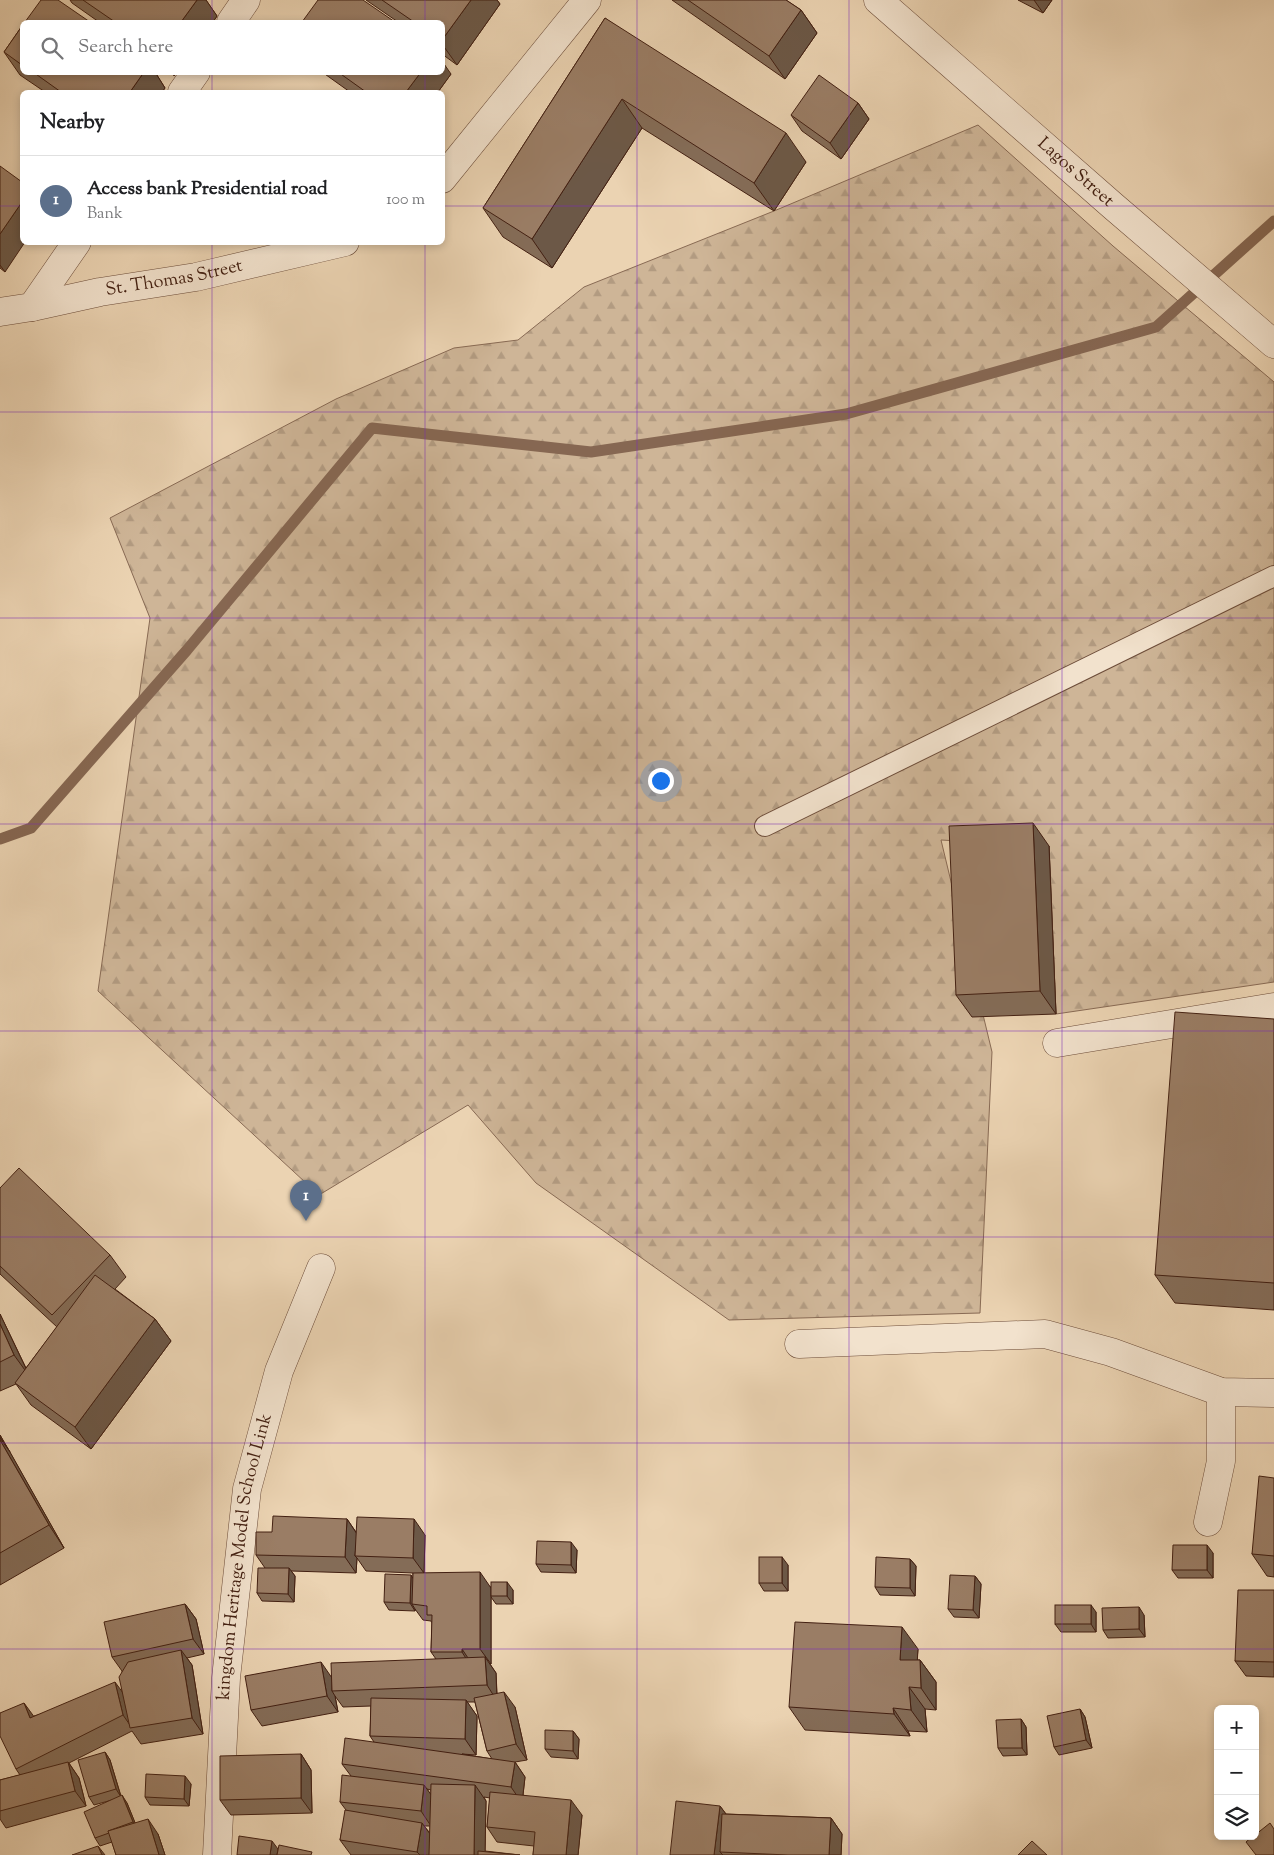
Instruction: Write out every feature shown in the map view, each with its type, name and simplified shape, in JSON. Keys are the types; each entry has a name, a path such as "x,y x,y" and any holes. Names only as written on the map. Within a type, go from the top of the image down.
{"street":[{"path":"231,20 246,0"},
{"path":"445,175 587,0"},
{"name":"Lagos Street","path":"878,0 1112,206 1267,338"},
{"path":"183,90 194,75"},
{"path":"32,306 75,245"},
{"name":"St. Thomas Street","path":"0,312 100,292 196,277 332,245"},
{"path":"1057,1043 1274,1006"},
{"name":"kingdom Heritage Model School Link","path":"218,1855 226,1678 247,1489 279,1371 321,1268"},
{"path":"799,1344 1045,1334 1111,1352 1221,1392 1274,1393"},
{"path":"1208,1522 1221,1461 1221,1392"}],"lane":[{"path":"765,826 1274,576"}],"green space":[{"path":"978,125 1113,246 1274,382 1274,982 1056,1014 1049,846 941,840 992,1052 980,1313 729,1320 536,1183 468,1105 319,1195 98,991 150,618 110,518 336,399 454,348 518,340 584,287 774,211"}],"building":[{"path":"41,0 58,0 87,20 26,20"},
{"path":"83,0 197,0 182,20 112,20"},
{"path":"318,0 363,0 392,20 303,20"},
{"path":"382,0 471,0 445,36 445,20 411,20"},
{"path":"688,0 786,0 801,10 769,56"},
{"path":"605,18 786,133 754,183 622,99 532,239 483,208"},
{"path":"20,29 20,64 4,52"},
{"path":"37,75 142,75 131,90 58,90"},
{"path":"342,75 419,75 408,90 363,90"},
{"path":"819,75 858,103 830,143 791,115"},
{"path":"0,166 20,181 20,205 0,234"},
{"path":"1033,823 1040,991 956,995 949,826"},
{"path":"1175,1012 1274,1019 1274,1283 1155,1275"},
{"path":"19,1168 110,1255 52,1315 0,1266 0,1188"},
{"path":"95,1275 155,1319 75,1427 15,1383"},
{"path":"0,1324 14,1355 0,1362"},
{"path":"0,1440 49,1525 0,1553"},
{"path":"1259,1476 1274,1478 1274,1556 1252,1554"},
{"path":"273,1516 347,1519 345,1557 256,1555 256,1532 272,1532"},
{"path":"357,1517 414,1519 413,1558 355,1556"},
{"path":"537,1541 571,1542 571,1565 536,1564"},
{"path":"1173,1545 1207,1545 1207,1570 1172,1570"},
{"path":"759,1557 782,1557 782,1583 759,1583"},
{"path":"876,1557 910,1559 910,1588 875,1587"},
{"path":"258,1568 289,1568 288,1594 257,1593"},
{"path":"480,1572 480,1649 462,1649 462,1652 431,1652 432,1615 427,1615 427,1606 412,1604 413,1573"},
{"path":"385,1574 411,1575 410,1603 384,1602"},
{"path":"950,1575 975,1576 973,1610 948,1609"},
{"path":"491,1582 507,1582 507,1596 491,1596"},
{"path":"1238,1590 1274,1590 1274,1662 1235,1661"},
{"path":"185,1604 193,1639 112,1657 104,1622"},
{"path":"1055,1605 1091,1605 1091,1624 1055,1624"},
{"path":"1139,1607 1139,1629 1103,1630 1102,1608"},
{"path":"795,1622 902,1627 900,1660 920,1660 921,1688 909,1687 911,1710 893,1708 894,1714 789,1707"},
{"path":"181,1650 192,1718 130,1728 119,1677 128,1662"},
{"path":"485,1657 487,1685 332,1691 331,1663"},
{"path":"321,1662 327,1696 251,1710 245,1676"},
{"path":"115,1682 123,1715 16,1769 0,1736 0,1713 24,1703 30,1718"},
{"path":"504,1692 516,1744 487,1751 474,1698"},
{"path":"371,1698 466,1700 465,1739 370,1736"},
{"path":"1080,1709 1086,1740 1054,1747 1047,1716"},
{"path":"1021,1719 1022,1748 998,1748 996,1720"},
{"path":"545,1730 573,1731 573,1751 545,1749"},
{"path":"345,1738 515,1762 511,1787 342,1764"},
{"path":"105,1752 116,1789 89,1797 78,1760"},
{"path":"301,1754 301,1798 220,1800 220,1756"},
{"path":"68,1762 75,1791 0,1811 0,1780"},
{"path":"146,1774 185,1776 184,1799 145,1797"},
{"path":"342,1775 424,1785 421,1811 340,1802"},
{"path":"431,1784 475,1785 474,1855 429,1855"},
{"path":"490,1792 571,1800 566,1855 533,1855 535,1832 487,1827"},
{"path":"122,1795 133,1822 95,1838 84,1812"},
{"path":"676,1801 720,1806 714,1855 670,1855"},
{"path":"345,1810 422,1823 417,1852 340,1840"},
{"path":"722,1814 831,1818 829,1855 720,1852"},
{"path":"148,1819 159,1855 116,1855 108,1831"},
{"path":"1270,1823 1274,1829 1274,1855 1256,1855 1246,1842 1248,1840 1259,1840 1259,1832"},
{"path":"239,1836 272,1841 270,1855 237,1855"},
{"path":"1032,1841 1047,1855 1018,1855"},
{"path":"279,1845 312,1852 311,1855 277,1855"},
{"path":"98,1846 102,1855 72,1855"},
{"path":"478,1851 520,1855 478,1855"}],"waterway":[{"path":"0,839 31,828 187,650 372,428 591,452 846,414 1156,327 1274,221"}],"place":[{"name":"Access bank Presidential road","path":"306,1221"}]}
